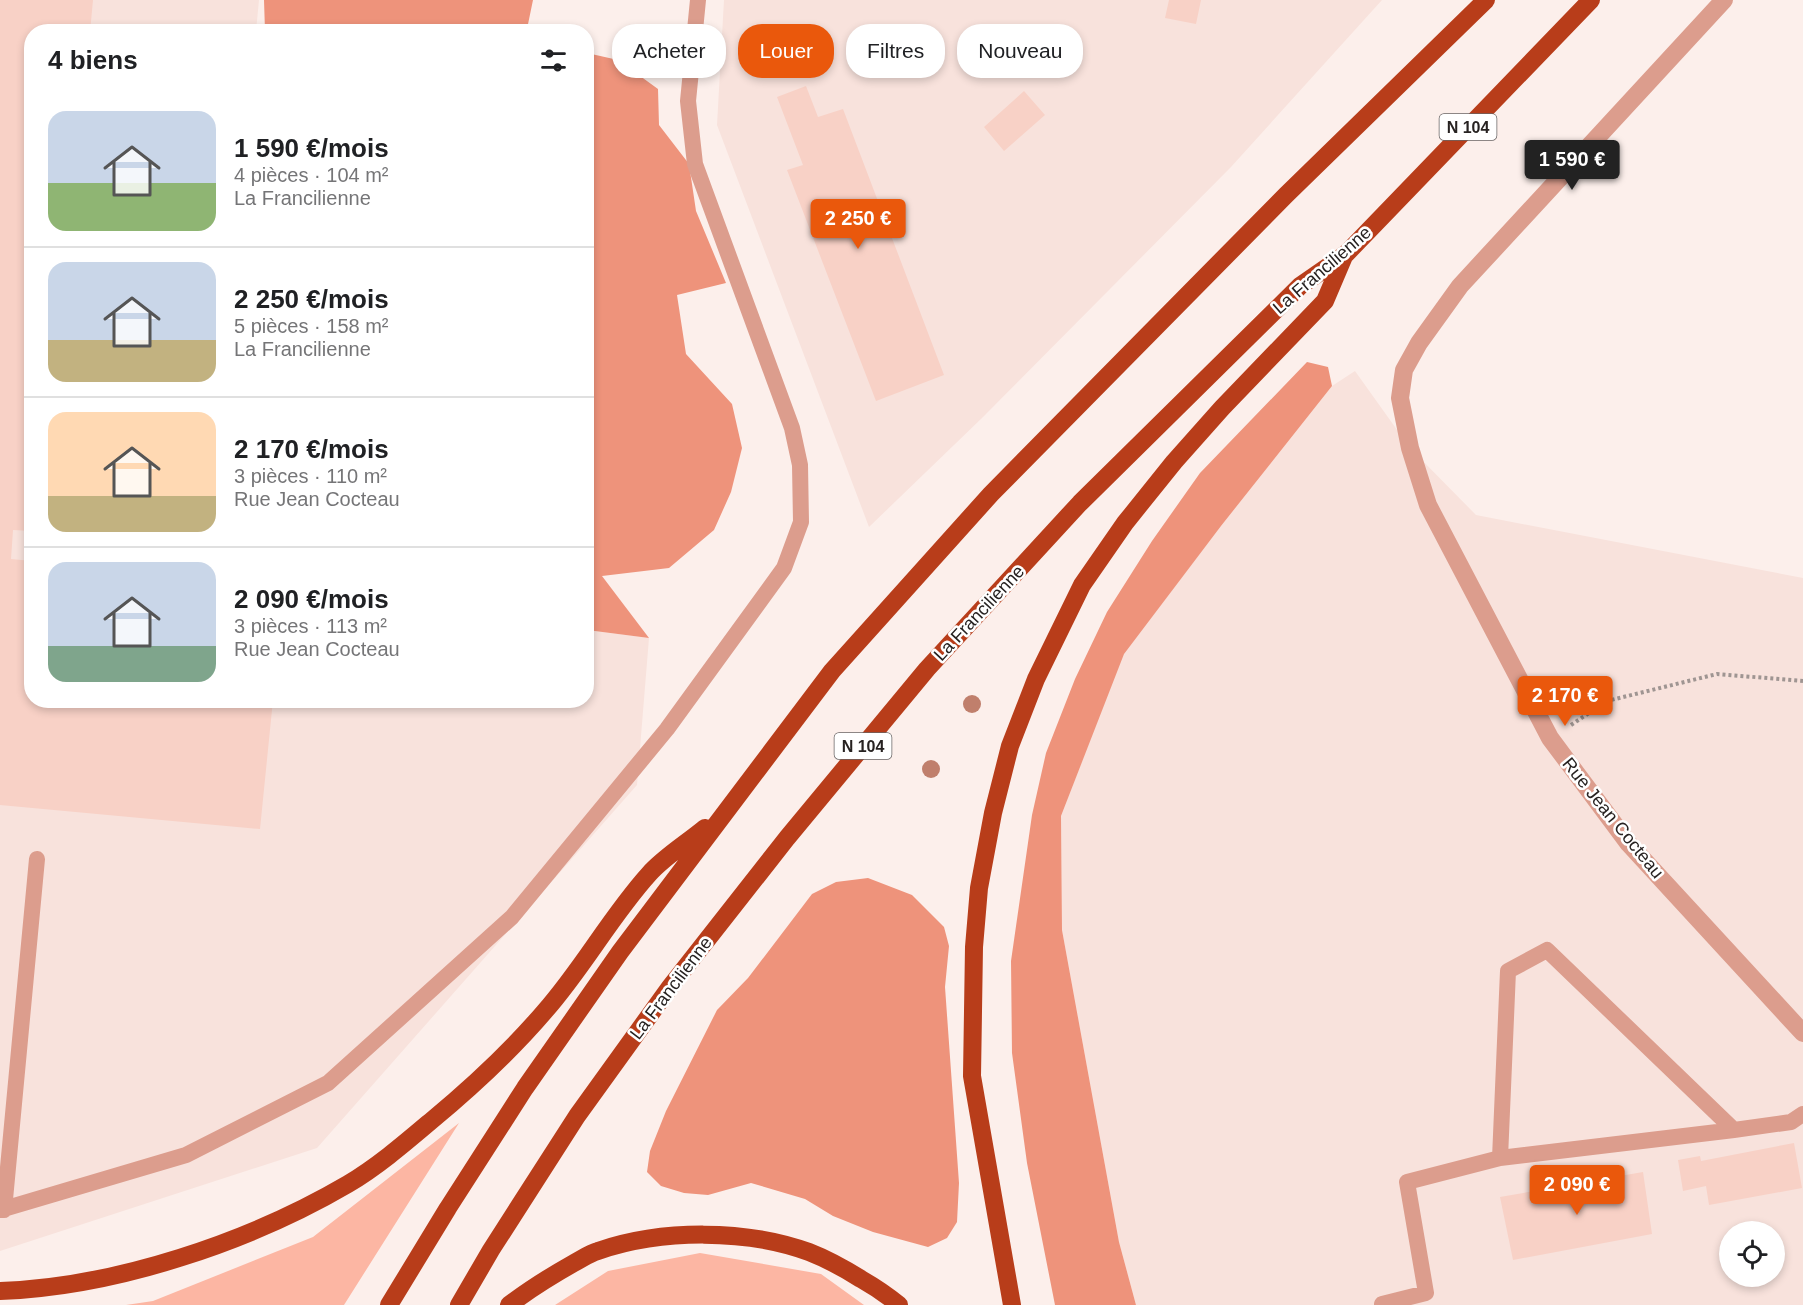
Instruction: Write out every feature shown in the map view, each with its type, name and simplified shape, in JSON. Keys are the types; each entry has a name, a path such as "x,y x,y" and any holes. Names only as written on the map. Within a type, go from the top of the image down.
{"highway":[{"path":"389,1305 525,1088 620,952 831,671 991,494 1286,195 1486,0"},
{"name":"La Francilienne","path":"459,1305 490,1250 577,1116 670,987 787,838 927,669 1089,495 1300,286 1346,254 1591,0"},
{"path":"1012,1305 972,1076 974,947 979,888 993,813 1010,746 1036,679 1082,585 1125,522 1222,408 1325,302 1346,254"},
{"path":"0,1291 63,1285 114,1275 200,1251 277,1220 348,1184 419,1132 486,1074 546,1010 650,873 727,810"},
{"path":"509,1305 539,1282 596,1251 653,1238 716,1235 778,1243 811,1252 840,1267 899,1305"}],"street":[{"name":"Rue Jean Cocteau","path":"1724,0 1460,286 1419,343 1404,370 1400,398 1410,448 1428,505 1550,738 1629,844 1803,1033"}],"lane":[{"path":"37,859 6,1126 2,1210 186,1155 328,1083 512,917 667,729 784,568 801,522 800,465 792,428 695,164 688,101 698,0"},
{"path":"1500,1158 1508,971 1547,950 1734,1130"},
{"path":"1382,1304 1426,1293 1407,1182 1500,1158 1791,1122 1803,1114"}],"path":[{"path":"1550,738 1607,701 1717,674 1803,681"}],"shaded area":[{"path":"0,0 259,0 257,24 24,24 24,708 594,708 594,631 649,638 637,785 317,1148 0,1251"},
{"path":"264,0 533,0 528,24 265,24"},
{"path":"724,0 1382,0 1231,167 982,418 869,527 717,125 720,78 726,78 726,24 723,24"},
{"path":"594,55 612,59 612,78 643,78 658,89 659,125 689,164 696,211 726,283 677,295 686,354 732,404 742,448 731,492 714,530 669,568 602,576 649,638 594,631"},
{"path":"1307,362 1328,367 1332,386 1221,526 1124,654 1061,816 1062,930 1119,1242 1136,1305 1055,1305 1027,1163 1012,1053 1011,961 1032,815 1046,753 1075,679 1107,612 1152,541 1200,473"},
{"path":"1355,371 1410,448 1476,515 1803,578 1803,1305 1136,1305 1119,1242 1062,930 1061,816 1123,654 1332,386"},
{"path":"868,878 912,895 944,927 949,946 945,987 959,1183 957,1222 947,1238 928,1247 873,1232 833,1216 805,1199 751,1183 708,1195 684,1193 661,1186 647,1172 650,1151 666,1111 717,1010 748,978 812,894 836,882"},
{"path":"459,1123 344,1305 126,1305 153,1301 313,1237"},
{"path":"700,1253 821,1274 864,1305 555,1305 608,1271"}],"building":[{"path":"0,0 93,0 91,24 24,24 24,531 13,530 11,559 24,560 24,708 272,708 260,829 0,805"},
{"path":"1169,0 1201,0 1196,24 1165,18"},
{"path":"806,86 818,117 843,109 944,375 876,401 787,170 803,165 777,97"},
{"path":"1024,91 1045,115 1004,151 984,127"},
{"path":"1794,1143 1802,1188 1709,1205 1706,1186 1683,1191 1678,1160 1700,1156 1701,1161"},
{"path":"1643,1172 1652,1234 1513,1260 1500,1197"}]}
